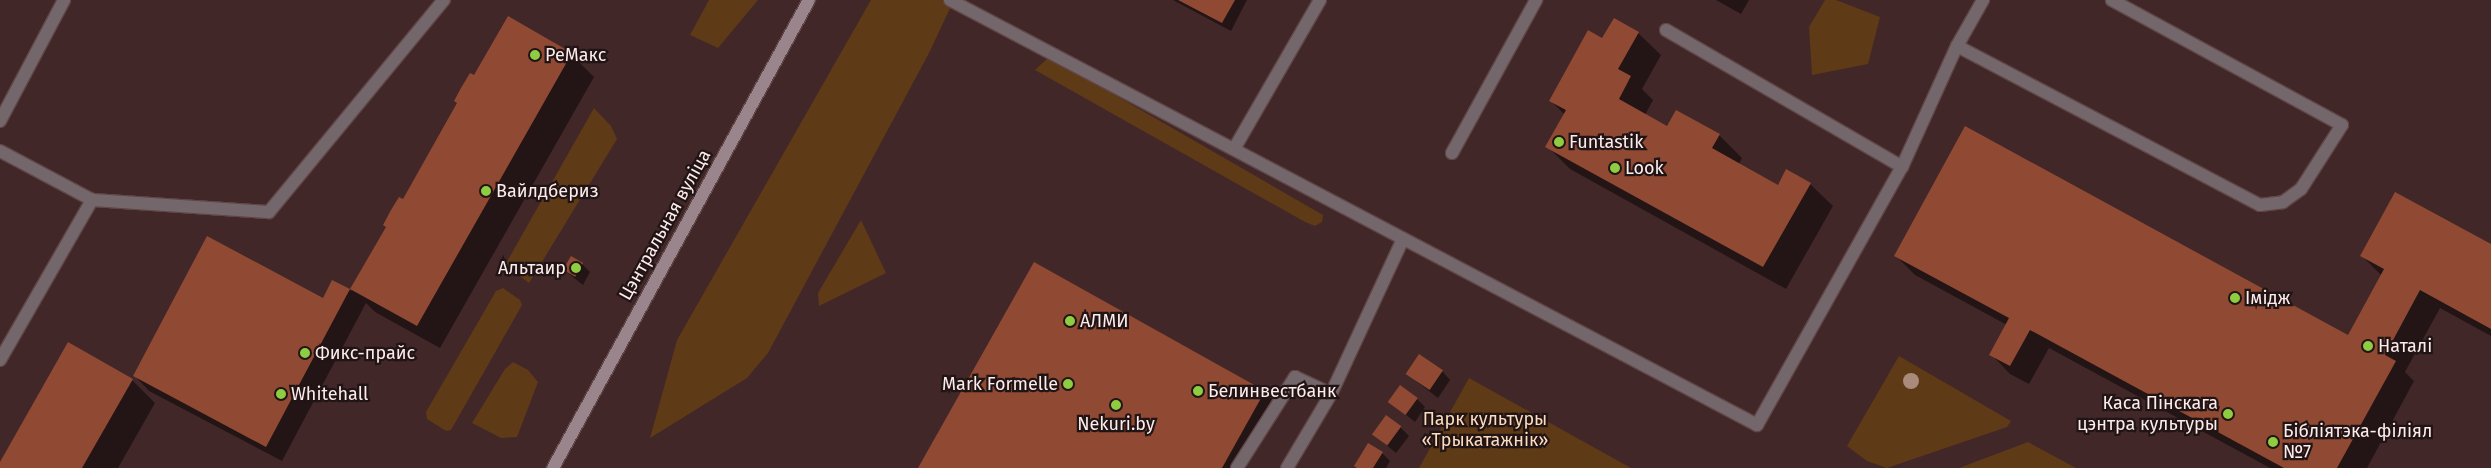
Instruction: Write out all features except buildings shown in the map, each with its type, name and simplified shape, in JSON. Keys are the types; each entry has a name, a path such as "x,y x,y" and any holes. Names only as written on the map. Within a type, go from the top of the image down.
{"main road":[{"name":"Цэнтральная вуліца","path":"553,468 809,0"}],"lane":[{"path":"0,121 64,0"},
{"path":"0,151 92,200 269,212 444,0"},
{"path":"950,0 1757,425 1902,167 1957,46 1983,0"},
{"path":"1234,150 1320,0"},
{"path":"1452,153 1536,0"},
{"path":"1957,46 2260,205 2283,202 2301,190 2342,124 2112,0"},
{"path":"1666,30 1902,167"},
{"path":"0,360 92,200"},
{"path":"1287,468 1331,394 1403,239"},
{"path":"1238,468 1295,377 1331,394"}],"green space":[{"path":"709,0 758,0 718,48 690,35"},
{"path":"871,0 946,0 952,4 929,53 768,353 747,378 650,438 677,340"},
{"path":"1825,0 1836,0 1880,17 1868,64 1812,75 1809,27"},
{"path":"1049,57 1323,215 1322,222 1315,226 1305,222 1035,70"},
{"path":"594,108 611,126 617,139 529,283 505,265"},
{"path":"861,220 886,273 819,306 818,293"},
{"path":"503,288 520,300 522,305 451,430 446,431 427,419 426,412 496,291"},
{"path":"1899,356 2011,421 2007,427 1887,468 1867,461 1847,446"},
{"path":"513,362 528,370 538,382 517,437 501,438 472,423 505,369"},
{"name":"Парк культуры «Трыкатажнік»","path":"1469,378 1631,468 1419,468"},
{"path":"2028,442 2076,468 1959,468"}],"place":[{"name":"РеМакс","path":"535,55"},
{"name":"Funtastik","path":"1559,142"},
{"name":"Look","path":"1615,168"},
{"name":"Вайлдбериз","path":"486,191"},
{"name":"Альтаир","path":"576,268"},
{"name":"Імідж","path":"2235,298"},
{"name":"АЛМИ","path":"1070,321"},
{"name":"Наталі","path":"2368,346"},
{"name":"Фикс-прайс","path":"305,353"},
{"name":"Mark Formelle","path":"1068,384"},
{"name":"Белинвестбанк","path":"1198,391"},
{"name":"Whitehall","path":"281,394"},
{"name":"Nekuri.by","path":"1116,405"},
{"name":"Каса Пінскага цэнтра культуры","path":"2228,414"},
{"name":"Бібліятэка-філіял №7","path":"2273,442"}]}
